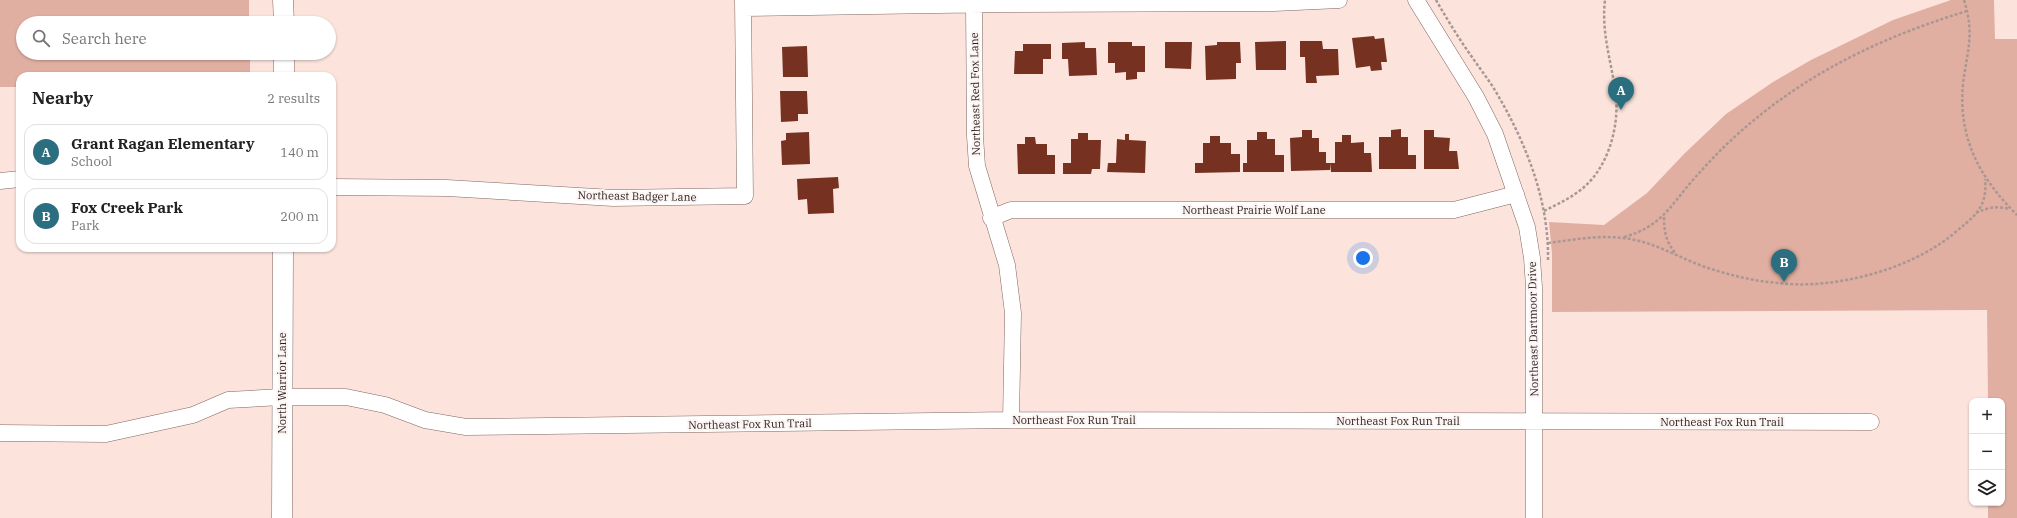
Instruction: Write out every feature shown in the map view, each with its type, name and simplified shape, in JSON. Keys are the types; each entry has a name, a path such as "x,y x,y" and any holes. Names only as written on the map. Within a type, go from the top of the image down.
{"street":[{"path":"283,0 284,16"},
{"path":"743,4 1274,3 1339,0"},
{"name":"Northeast Dartmoor Drive","path":"1416,0 1476,97 1495,134 1527,227 1532,258 1534,518"},
{"name":"Northeast Badger Lane","path":"336,187 447,188 613,198 745,196 743,4"},
{"name":"Northeast Red Fox Lane","path":"974,4 975,136 977,166 1006,265 1012,313 1011,420"},
{"path":"284,60 284,72"},
{"path":"0,181 16,179"},
{"name":"Northeast Prairie Wolf Lane","path":"992,218 1011,210 1454,210 1516,194"},
{"name":"North Warrior Lane","path":"282,518 283,252"},
{"name":"Northeast Fox Run Trail","path":"0,433 106,434 193,415 228,400 282,397 346,397 385,405 425,420 466,427 1011,420 1871,422"}],"path":[{"path":"1544,211 1569,198 1584,187 1601,165 1612,140 1617,114 1616,96 1604,35 1605,0"},
{"path":"1964,0 1971,40 1963,84 1962,107 1973,154 1985,179 2017,215"},
{"path":"1623,238 1638,233 1664,216 1708,163 1740,133 1781,99 1817,74 1883,40 1922,25 1967,12"},
{"path":"1548,244 1598,237 1623,238 1652,244 1704,266 1742,278 1780,284 1816,284 1851,279 1886,270 1920,255 1947,238 1976,213 1983,204 1987,193 1985,179"},
{"path":"1976,213 1987,208 1997,207 2012,210"},
{"path":"1664,216 1665,236 1668,244 1676,254"}],"shaded area":[{"path":"0,0 249,0 249,16 16,16 16,60 250,60 250,72 16,72 16,87 0,87"},
{"path":"1951,0 1994,0 1995,39 2017,39 2017,518 1988,518 1988,506 2005,506 2005,398 1988,398 1987,310 1552,312 1552,254 1549,222 1604,225 1647,193 1684,154 1726,114 1773,82 1811,60 1893,20"}],"building":[{"path":"1374,36 1375,39 1384,38 1387,62 1381,62 1382,70 1371,71 1370,66 1356,68 1352,38"},
{"path":"1286,41 1286,70 1256,70 1255,42"},
{"path":"1300,41 1322,41 1323,49 1338,49 1339,75 1316,76 1317,83 1306,83 1305,57 1300,57"},
{"path":"1085,42 1085,48 1096,48 1097,75 1069,76 1068,59 1062,59 1062,43"},
{"path":"1108,42 1132,42 1132,46 1145,46 1145,72 1137,72 1137,79 1126,80 1126,72 1115,73 1115,63 1108,63"},
{"path":"1165,42 1192,42 1191,69 1165,68"},
{"path":"1217,42 1240,42 1241,63 1236,63 1236,79 1206,80 1205,46 1217,45"},
{"path":"1023,44 1051,44 1051,59 1043,59 1043,74 1014,74 1015,51 1023,51"},
{"path":"807,46 808,77 783,77 782,47"},
{"path":"780,91 807,91 808,114 798,114 798,121 781,122"},
{"path":"1401,129 1401,137 1408,137 1408,155 1416,155 1416,169 1379,169 1379,137 1391,137 1391,130"},
{"path":"1302,130 1312,130 1312,138 1319,138 1319,152 1326,152 1326,163 1330,163 1330,170 1291,171 1290,138 1302,137"},
{"path":"1424,130 1434,130 1434,137 1450,138 1449,151 1457,151 1459,169 1424,169"},
{"path":"809,132 810,164 782,165 781,141 786,140 786,133"},
{"path":"1257,132 1267,132 1267,139 1275,139 1275,155 1284,155 1284,172 1243,172 1243,163 1247,163 1247,140 1257,140"},
{"path":"1078,133 1088,133 1088,140 1101,140 1100,169 1092,169 1091,174 1063,174 1063,163 1071,163 1071,139 1078,139"},
{"path":"1125,134 1129,134 1129,140 1146,141 1145,173 1107,172 1108,163 1116,163 1117,139 1125,140"},
{"path":"1342,135 1351,135 1351,143 1364,142 1364,153 1371,153 1372,172 1331,172 1330,163 1335,163 1335,142 1342,142"},
{"path":"1210,136 1220,136 1220,143 1231,143 1231,154 1240,154 1240,172 1195,173 1195,163 1203,163 1203,143 1210,143"},
{"path":"1025,137 1035,137 1036,144 1047,144 1047,155 1055,155 1055,174 1018,174 1017,144 1025,144"},
{"path":"838,177 839,188 833,189 834,213 808,214 807,199 798,200 797,179"}],"place":[{"name":"Grant Ragan Elementary","path":"1621,110"},
{"name":"Fox Creek Park","path":"1784,282"}]}
